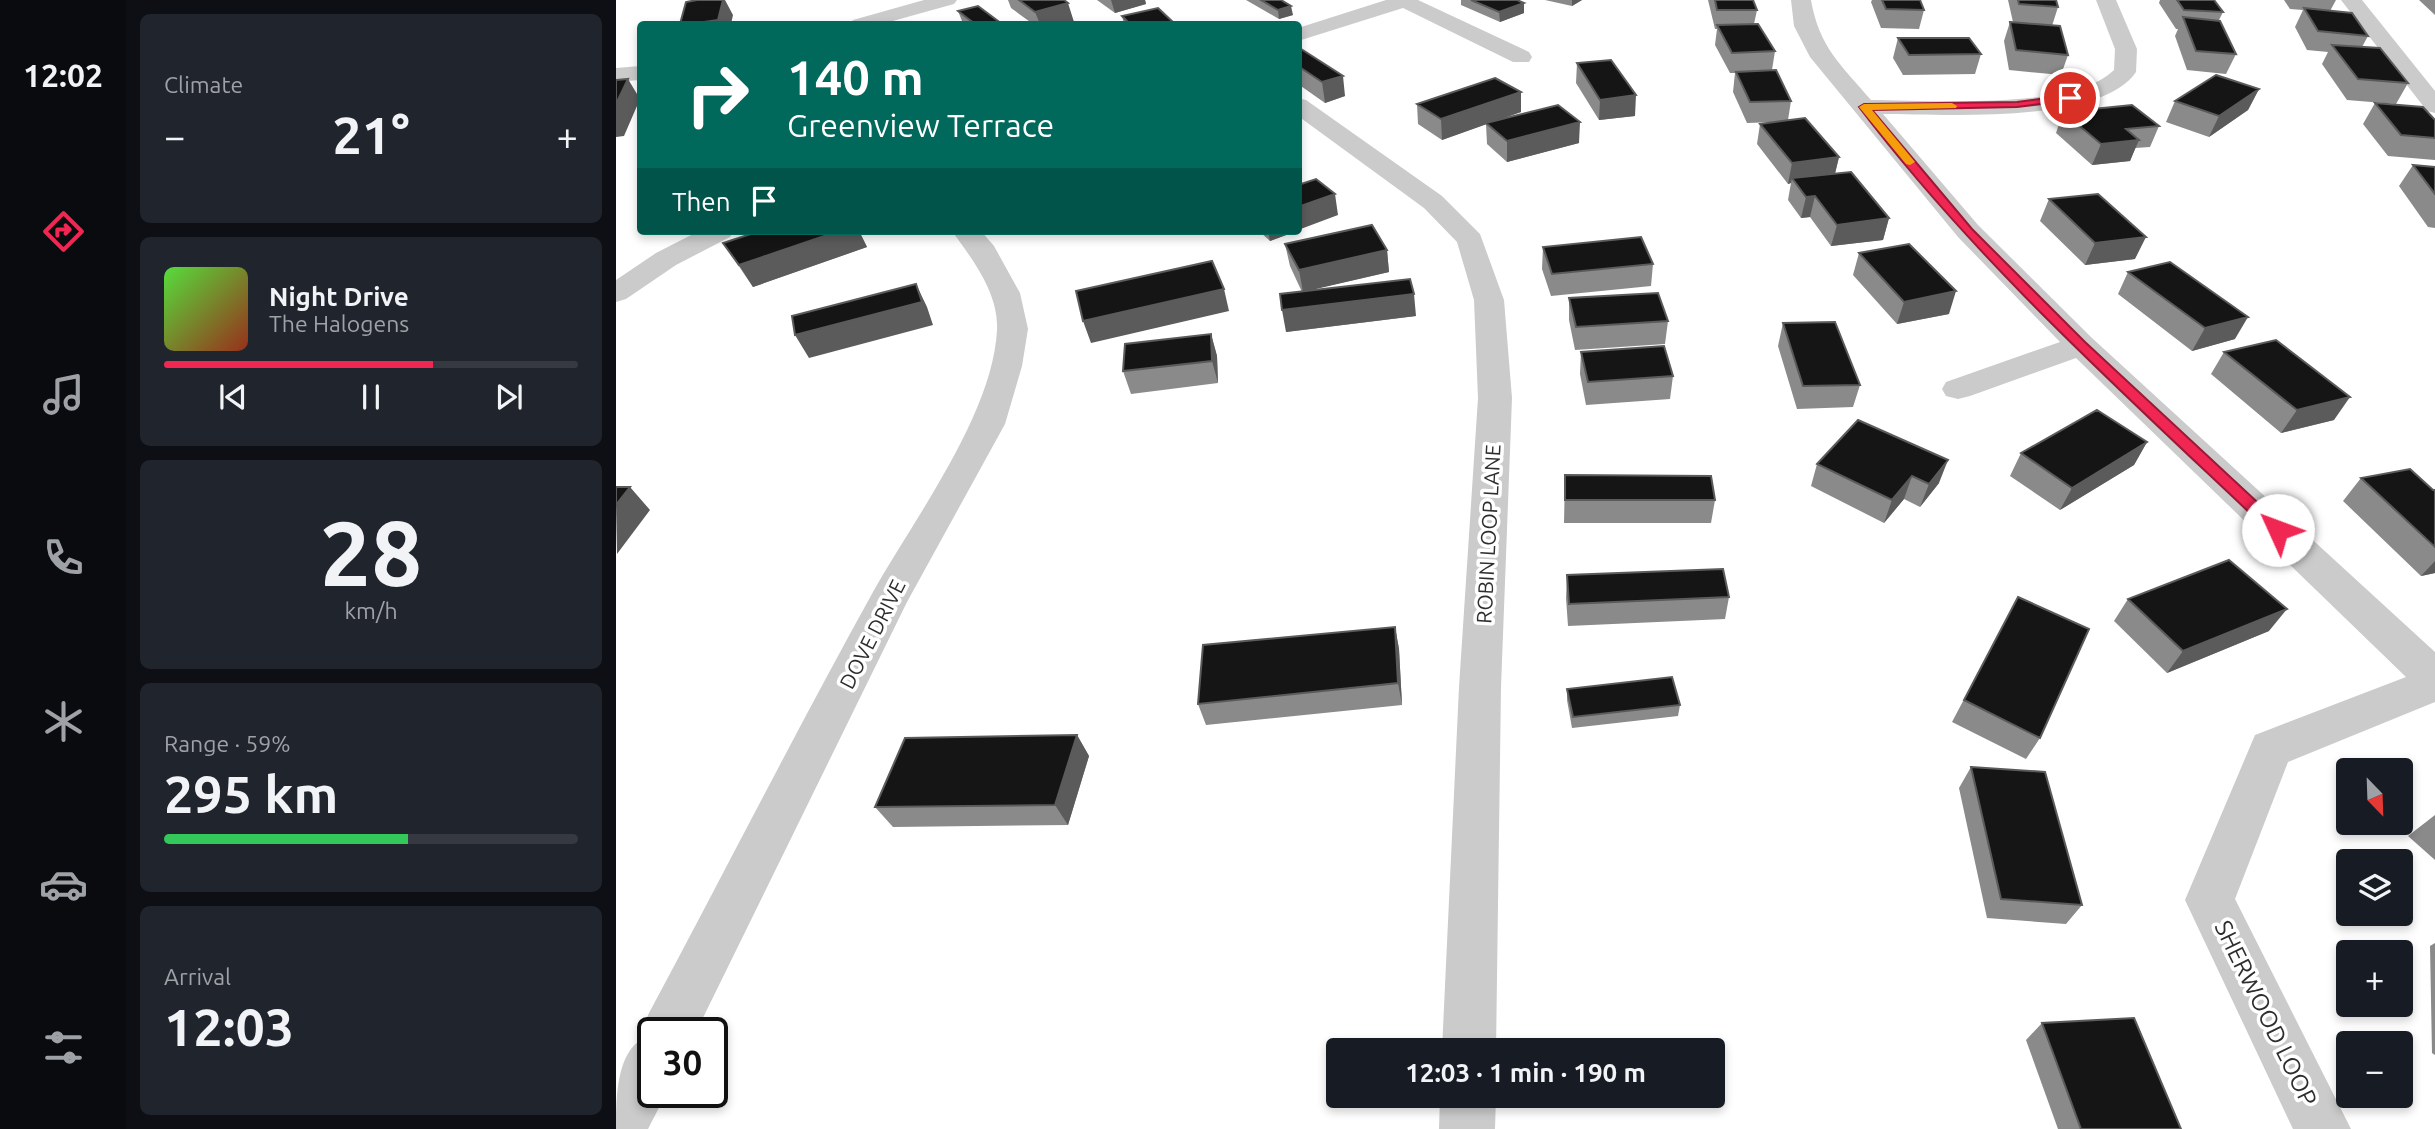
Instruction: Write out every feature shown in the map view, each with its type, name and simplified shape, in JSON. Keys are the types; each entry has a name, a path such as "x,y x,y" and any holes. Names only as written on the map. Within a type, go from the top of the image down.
{"street":[{"path":"871,21 947,0"},
{"path":"1801,0 1805,26 1818,52 1968,231 2081,345 2435,678"},
{"path":"1864,107 2029,103 2087,96 2109,86 2125,72 2126,50 2106,0"},
{"path":"2351,0 2435,106"},
{"path":"1302,34 1405,1 1521,57"},
{"path":"616,75 637,73"},
{"name":"ROBIN LOOP LANE","path":"1302,108 1433,202 1470,240 1489,299 1495,398 1480,687 1469,1038"},
{"path":"616,293 666,259 712,235"},
{"name":"DOVE DRIVE","path":"676,1017 888,601 988,424 1006,366 1013,329 1005,293 979,246 969,235"},
{"path":"1958,388 2081,345"},
{"name":"SHERWOOD LOOP","path":"2323,1129 2210,900 2271,749 2435,684"},
{"path":"618,1129 637,1093"},
{"path":"1467,1129 1468,1108"}],"building":[{"path":"723,0 718,20 711,21 681,21 686,2"},
{"path":"1019,0 1064,0 1068,3 1035,12"},
{"path":"1261,0 1281,0 1291,6 1278,10"},
{"path":"1471,0 1517,0 1524,3 1499,12"},
{"path":"1715,0 1753,0 1757,10 1717,10"},
{"path":"1882,0 1920,0 1924,10 1886,9"},
{"path":"2018,0 2056,0 2058,7 2019,4"},
{"path":"2177,0 2214,0 2223,12 2184,10"},
{"path":"978,6 998,21 971,21 958,11"},
{"path":"1158,8 1172,21 1127,21 1122,16"},
{"path":"2304,8 2352,13 2368,36 2318,31"},
{"path":"2183,17 2220,21 2236,54 2196,51"},
{"path":"2010,22 2060,26 2068,55 2016,50"},
{"path":"1758,24 1775,51 1732,53 1717,25"},
{"path":"1898,38 1969,38 1981,54 1909,55"},
{"path":"2332,45 2380,48 2408,83 2358,79"},
{"path":"1302,50 1343,76 1322,82 1302,69"},
{"path":"1611,60 1636,95 1600,100 1577,63"},
{"path":"1776,70 1791,101 1750,102 1736,72"},
{"path":"2216,75 2259,89 2219,116 2175,101"},
{"path":"1495,78 1521,92 1441,119 1417,104"},
{"path":"628,79 616,104 616,80"},
{"path":"2375,103 2423,107 2435,120 2435,138 2401,135"},
{"path":"1558,105 1580,122 1507,141 1486,123"},
{"path":"2132,105 2159,126 2126,129 2139,140 2101,144 2063,112"},
{"path":"1805,118 1839,157 1792,163 1760,124"},
{"path":"2413,165 2435,167 2435,194"},
{"path":"1851,172 1889,218 1837,225 1815,196 1806,197 1792,178"},
{"path":"1316,179 1335,194 1302,206 1302,184"},
{"path":"2098,194 2146,237 2095,243 2049,199"},
{"path":"1372,225 1387,250 1299,270 1285,244"},
{"path":"748,235 827,235 739,265 723,243"},
{"path":"1641,237 1653,264 1552,274 1543,247"},
{"path":"1909,244 1956,291 1904,302 1859,253"},
{"path":"1212,261 1224,289 1083,321 1076,291"},
{"path":"2170,262 2248,317 2205,328 2128,272"},
{"path":"1410,279 1414,294 1282,310 1280,294"},
{"path":"916,284 922,302 795,335 792,316"},
{"path":"1658,293 1668,321 1576,327 1569,298"},
{"path":"1835,322 1860,385 1803,386 1783,323"},
{"path":"1211,334 1212,361 1123,371 1125,344"},
{"path":"2276,340 2350,397 2297,410 2224,352"},
{"path":"1664,346 1673,376 1588,382 1581,352"},
{"path":"2097,410 2147,442 2072,488 2021,453"},
{"path":"1858,420 1948,460 1929,484 1912,476 1892,500 1817,464"},
{"path":"2410,469 2435,490 2435,547 2361,478"},
{"path":"1565,475 1711,476 1715,500 1565,500"},
{"path":"616,487 630,487 616,505"},
{"path":"2229,560 2287,609 2183,651 2128,599"},
{"path":"1723,569 1729,597 1569,604 1567,575"},
{"path":"2018,597 2089,629 2040,738 1964,700"},
{"path":"1395,627 1398,683 1198,704 1203,645"},
{"path":"1672,677 1680,705 1573,717 1567,689"},
{"path":"1077,735 1055,805 875,807 905,738"},
{"path":"1971,767 2045,772 2082,905 2001,899"},
{"path":"2134,1018 2181,1129 2081,1129 2042,1023"}],"slow traffic":[{"path":"1910,162 1864,107 1952,106"}],"route":[{"path":"2070,98 2017,104 1864,107 1968,231 2081,345 2278,530"}]}
